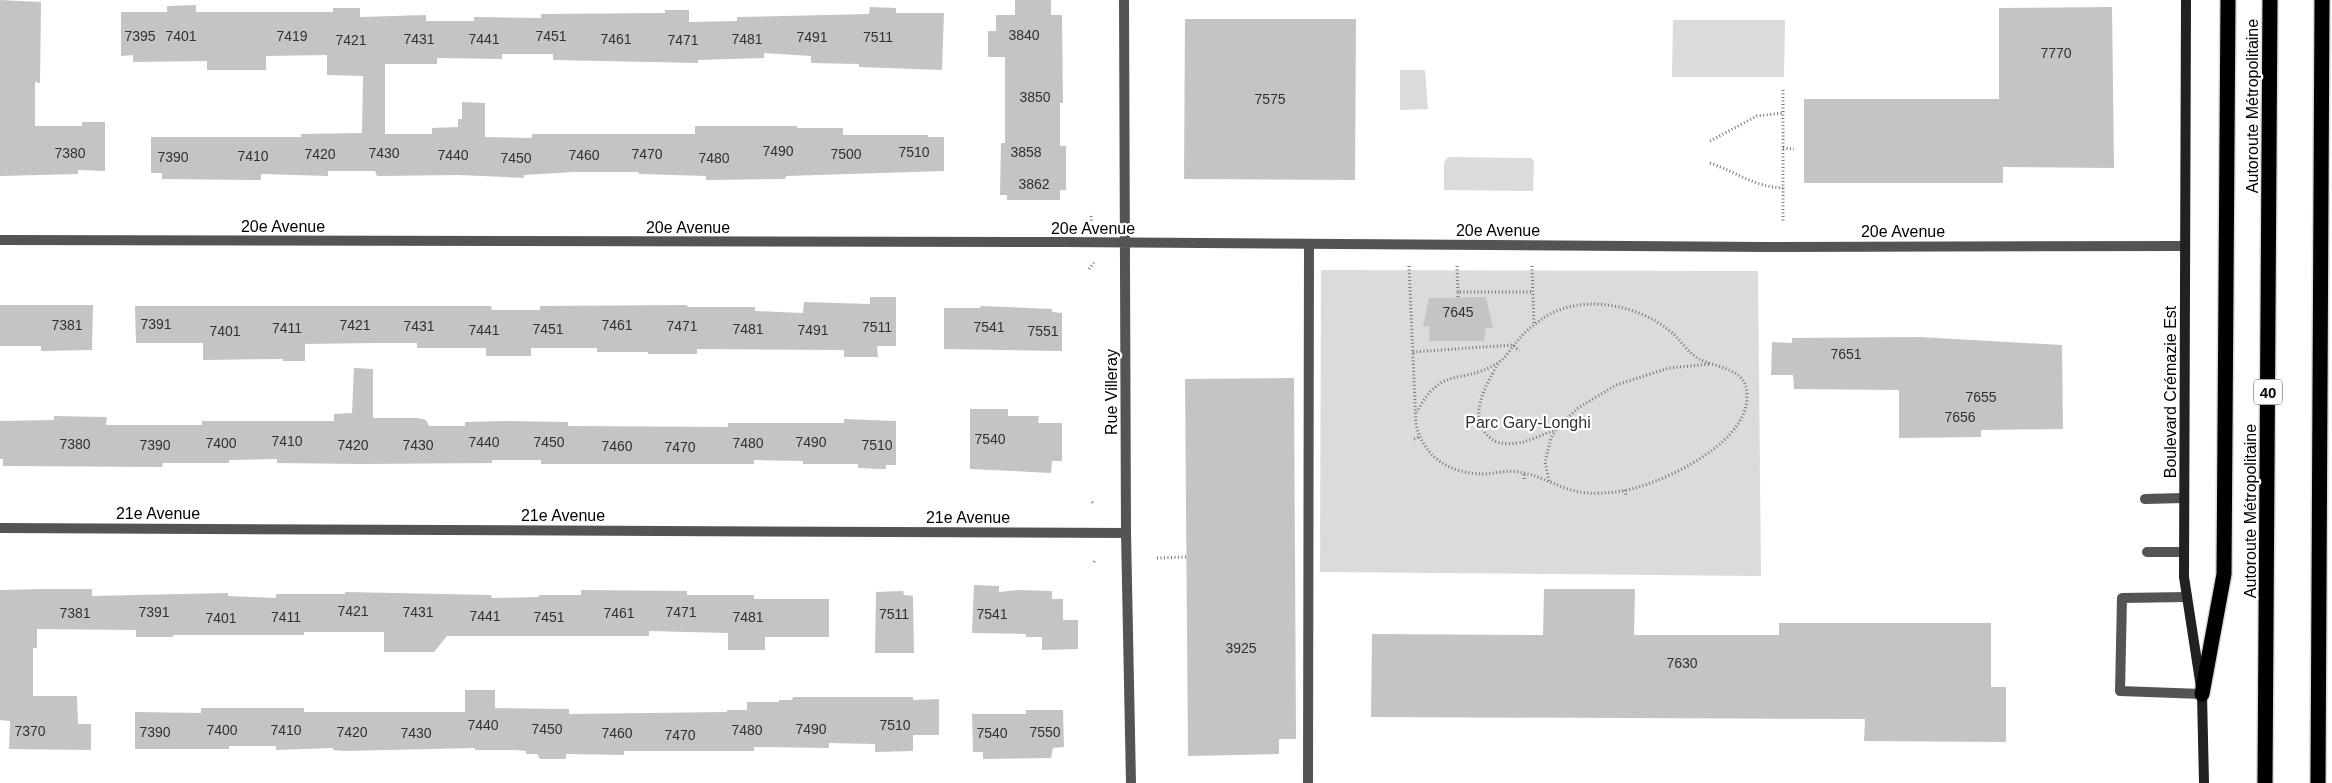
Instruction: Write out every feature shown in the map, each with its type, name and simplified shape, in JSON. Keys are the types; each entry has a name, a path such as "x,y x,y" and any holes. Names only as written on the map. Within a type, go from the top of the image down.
{"highway":[{"path":"2202,694 2224,574 2228,0"},
{"name":"Autoroute Métropolitaine","path":"2265,783 2270,0"},
{"path":"2318,783 2322,0"}],"main road":[{"name":"Boulevard Crémazie Est","path":"2186,0 2184,577 2202,694 2204,783"}],"street":[{"name":"Rue Villeray","path":"1124,0 1126,533 1131,783"},
{"name":"20e Avenue","path":"0,240 2185,246"},
{"path":"1308,783 1309,245"},
{"path":"2145,498 2184,498"},
{"name":"21e Avenue","path":"0,528 1126,533"},
{"path":"2147,552 2184,552"},
{"path":"2187,596 2122,598 2120,691 2202,694"}],"path":[{"path":"1783,90 1783,221"},
{"path":"1710,141 1757,116 1783,113"},
{"path":"1783,148 1794,149"},
{"path":"1710,163 1727,169 1758,185 1783,188"},
{"path":"1089,269 1094,263"},
{"path":"1409,266 1417,412 1416,425 1426,450 1438,460 1454,469 1470,473 1524,473 1571,491 1587,493 1638,488 1668,476 1700,459 1730,433 1740,419 1748,396 1741,378 1733,371 1710,364 1689,353 1672,333 1648,316 1636,311 1606,306 1574,306 1559,309 1534,325 1498,364 1481,397 1480,424 1486,435 1496,442 1522,443 1556,429"},
{"path":"1457,266 1458,297"},
{"path":"1532,266 1534,325"},
{"path":"1458,292 1532,292"},
{"path":"1413,352 1514,345"},
{"path":"1514,345 1519,351"},
{"path":"1417,412 1424,399 1446,380 1485,370 1498,364"},
{"path":"1549,482 1545,462 1550,438 1556,429 1578,408 1616,385 1669,368 1710,364"},
{"path":"1414,439 1419,436"},
{"path":"1524,473 1524,479"},
{"path":"1625,490 1626,496"},
{"path":"1157,558 1186,557"}],"green space":[{"path":"1673,20 1785,20 1784,77 1672,77"},
{"path":"1400,70 1425,70 1428,109 1400,110"},
{"path":"1448,157 1531,158 1534,161 1533,191 1444,190 1444,162"},
{"name":"Parc Gary-Longhi","path":"1321,270 1758,271 1761,576 1320,572"}],"building":[{"path":"0,0 41,2 40,83 35,82 35,126 82,126 82,122 105,122 105,171 78,170 78,174 0,176"},
{"path":"1015,0 1051,0 1051,15 1062,15 1063,103 1060,103 1060,146 1066,146 1066,190 1060,190 1060,200 1007,200 1007,195 1000,195 1001,143 1005,143 1005,57 988,57 988,31 996,31 996,15 1015,15"},
{"path":"196,5 196,12 333,12 333,8 360,8 360,17 426,15 426,21 474,21 474,17 541,18 541,14 665,13 665,10 689,10 689,22 737,21 737,17 869,14 870,7 896,8 896,13 944,13 942,70 859,67 859,64 811,63 811,56 764,53 764,58 698,60 698,63 553,60 553,54 502,54 502,59 437,58 437,64 385,64 385,134 432,134 432,128 458,127 458,119 462,119 462,102 485,103 485,137 532,138 532,134 695,134 695,126 797,126 797,128 843,128 843,135 928,135 928,137 944,137 944,171 786,176 785,179 706,180 706,176 639,174 639,172 574,172 524,175 524,178 459,175 377,176 375,171 328,171 328,176 261,174 261,180 162,179 162,173 151,173 151,137 301,137 301,134 362,133 363,76 327,75 327,55 266,56 266,70 207,70 207,61 133,62 133,55 121,56 121,12 167,12 167,6"},
{"path":"2112,7 2114,168 2003,167 2003,183 1804,183 1804,99 1999,99 1999,8"},
{"path":"1185,19 1356,19 1355,180 1184,179"},
{"path":"870,297 896,297 896,346 877,346 878,357 844,357 844,350 697,349 697,354 648,354 648,352 597,352 597,348 531,348 531,356 486,356 486,348 417,348 417,343 372,343 305,344 305,361 283,361 283,359 203,360 203,343 136,343 135,306 491,306 492,310 540,310 540,306 687,305 688,307 755,307 755,311 803,313 804,302 870,304"},
{"path":"1486,297 1493,328 1486,328 1484,341 1429,341 1430,326 1423,327 1429,298"},
{"path":"0,305 93,305 92,350 41,351 41,346 0,346"},
{"path":"981,306 1052,309 1052,312 1062,313 1062,351 944,349 944,308 980,308"},
{"path":"1919,337 2062,345 2063,429 1981,430 1981,437 1899,438 1899,390 1794,389 1793,375 1771,375 1772,342 1792,343 1792,338"},
{"path":"354,368 373,369 373,418 418,418 426,420 429,426 465,426 465,422 502,421 568,422 568,426 728,427 728,423 844,423 844,419 896,421 896,465 886,465 886,469 880,469 858,468 858,464 803,464 803,461 754,460 754,464 541,464 541,460 492,460 492,463 362,464 277,463 277,459 229,460 229,463 163,463 162,467 3,466 3,459 0,459 0,421 54,420 54,416 107,417 106,425 202,425 202,421 334,421 334,414 352,413"},
{"path":"1294,378 1296,739 1279,739 1279,754 1188,756 1185,379"},
{"path":"970,409 1008,409 1008,416 1039,416 1038,423 1062,423 1062,461 1052,461 1051,473 970,469"},
{"path":"974,585 999,586 999,592 1019,590 1052,591 1052,599 1063,599 1063,620 1078,620 1078,649 1042,650 1042,637 1026,637 1026,634 972,633"},
{"path":"92,589 92,596 228,593 228,596 276,598 276,594 345,594 345,592 491,595 492,598 581,595 581,590 687,591 687,595 754,595 754,599 829,599 829,637 765,637 765,650 728,650 728,633 649,631 649,636 447,636 434,652 384,652 384,632 304,632 304,635 173,635 173,637 136,637 136,630 37,629 37,648 33,648 33,696 77,696 78,724 91,724 91,750 9,749 10,721 0,720 0,590"},
{"path":"1544,589 1635,589 1634,635 1779,635 1779,623 1991,623 1991,687 2006,687 2006,742 1864,741 1865,719 1371,717 1372,634 1543,635"},
{"path":"903,591 904,595 913,596 914,653 875,653 876,592"},
{"path":"465,690 495,690 495,708 569,709 569,714 727,712 727,710 747,710 747,702 779,702 779,700 792,700 793,697 913,697 913,700 939,699 939,735 913,735 913,751 875,752 875,744 829,743 829,748 754,747 754,751 624,751 624,755 566,754 566,759 540,759 537,754 526,754 526,751 475,750 475,748 344,751 333,750 333,748 276,750 276,746 229,746 229,749 135,749 135,712 201,713 201,708 304,708 304,712 465,712"},
{"path":"1026,710 1063,710 1064,747 1053,748 1051,758 983,759 983,752 973,752 972,714 1026,714"}]}
